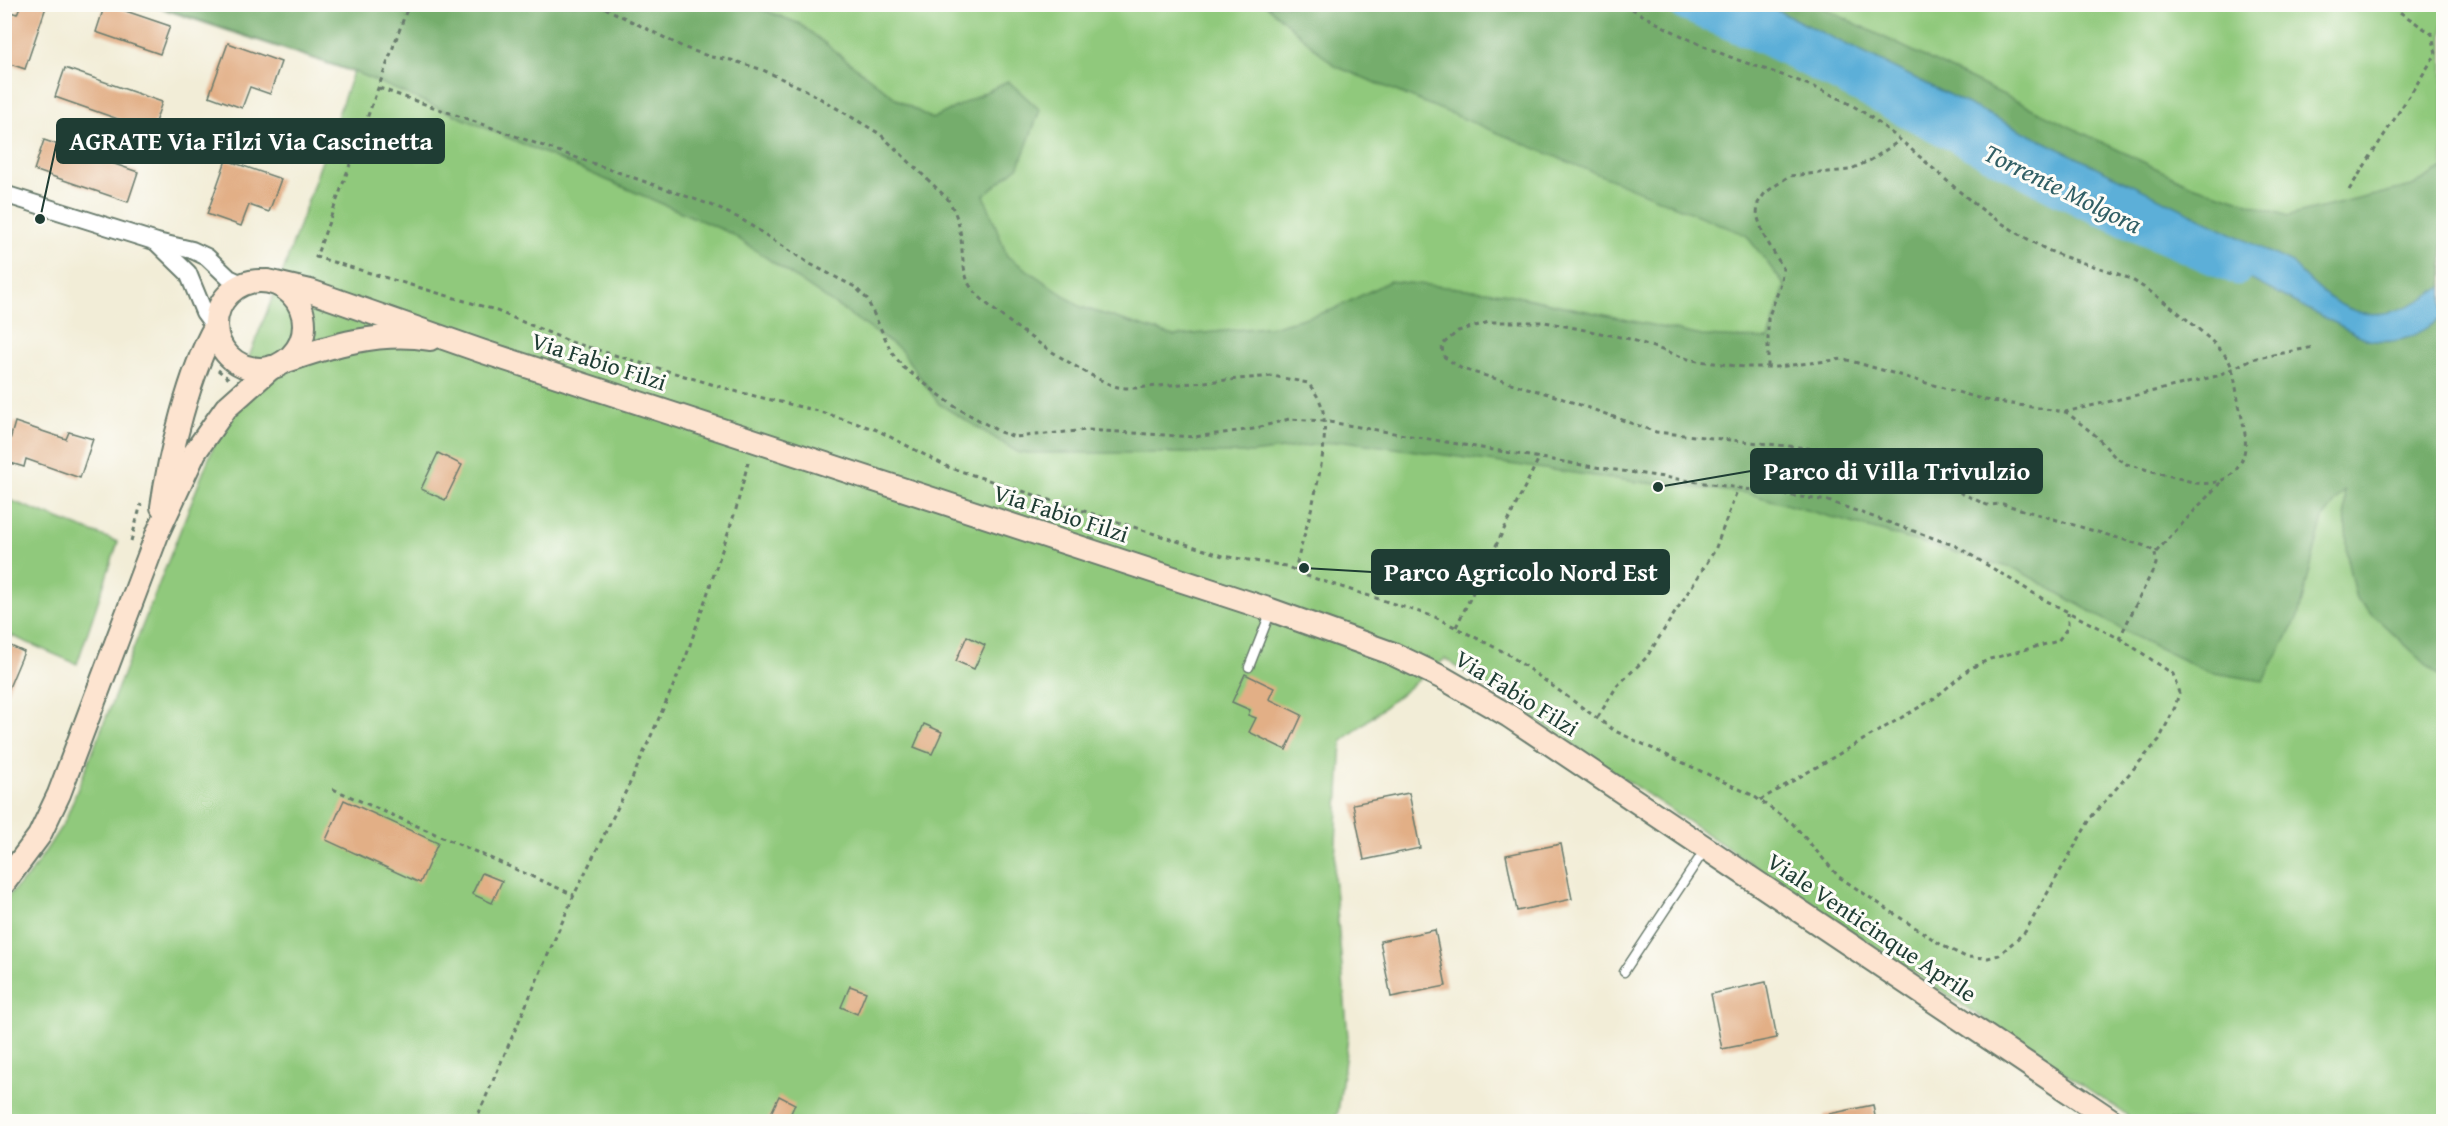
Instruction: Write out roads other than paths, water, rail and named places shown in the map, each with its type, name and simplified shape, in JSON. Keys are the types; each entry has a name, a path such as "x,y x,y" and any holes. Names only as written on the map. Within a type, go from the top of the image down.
{"street":[{"path":"4,194 200,254 230,278 242,284 267,281 290,293 303,315 302,338 294,352 245,390 226,408 195,452 158,532 59,794 39,836 4,883"},
{"path":"157,242 188,273 204,312 215,327 221,347 234,362 252,369 278,365"},
{"name":"Via Fabio Filzi","path":"267,281 310,291 482,351 1367,643 1418,665 1486,703 1600,777"},
{"path":"158,532 170,459 201,358 215,327 222,302 242,284"},
{"name":"Via Fabio Filzi","path":"278,365 352,342 388,338 425,338 482,351"},
{"name":"Viale Venticinque Aprile","path":"1600,777 2114,1122"}],"lane":[{"path":"1249,668 1271,610"},
{"path":"1624,972 1706,848"}],"water":[{"name":"Torrente Molgora","path":"1718,5 1766,5 2292,263 2328,297 2345,307 2363,313 2380,314 2420,300 2443,286 2443,317 2408,338 2389,341 2368,340"}],"waterway":[{"name":"Torrente Molgora","path":"1684,4 1765,38 2087,203 2238,269"}],"place":[{"name":"AGRATE Via Filzi Via Cascinetta","path":"40,219"},
{"name":"Parco di Villa Trivulzio","path":"1658,487"},
{"name":"Parco Agricolo Nord Est","path":"1304,568"}]}
